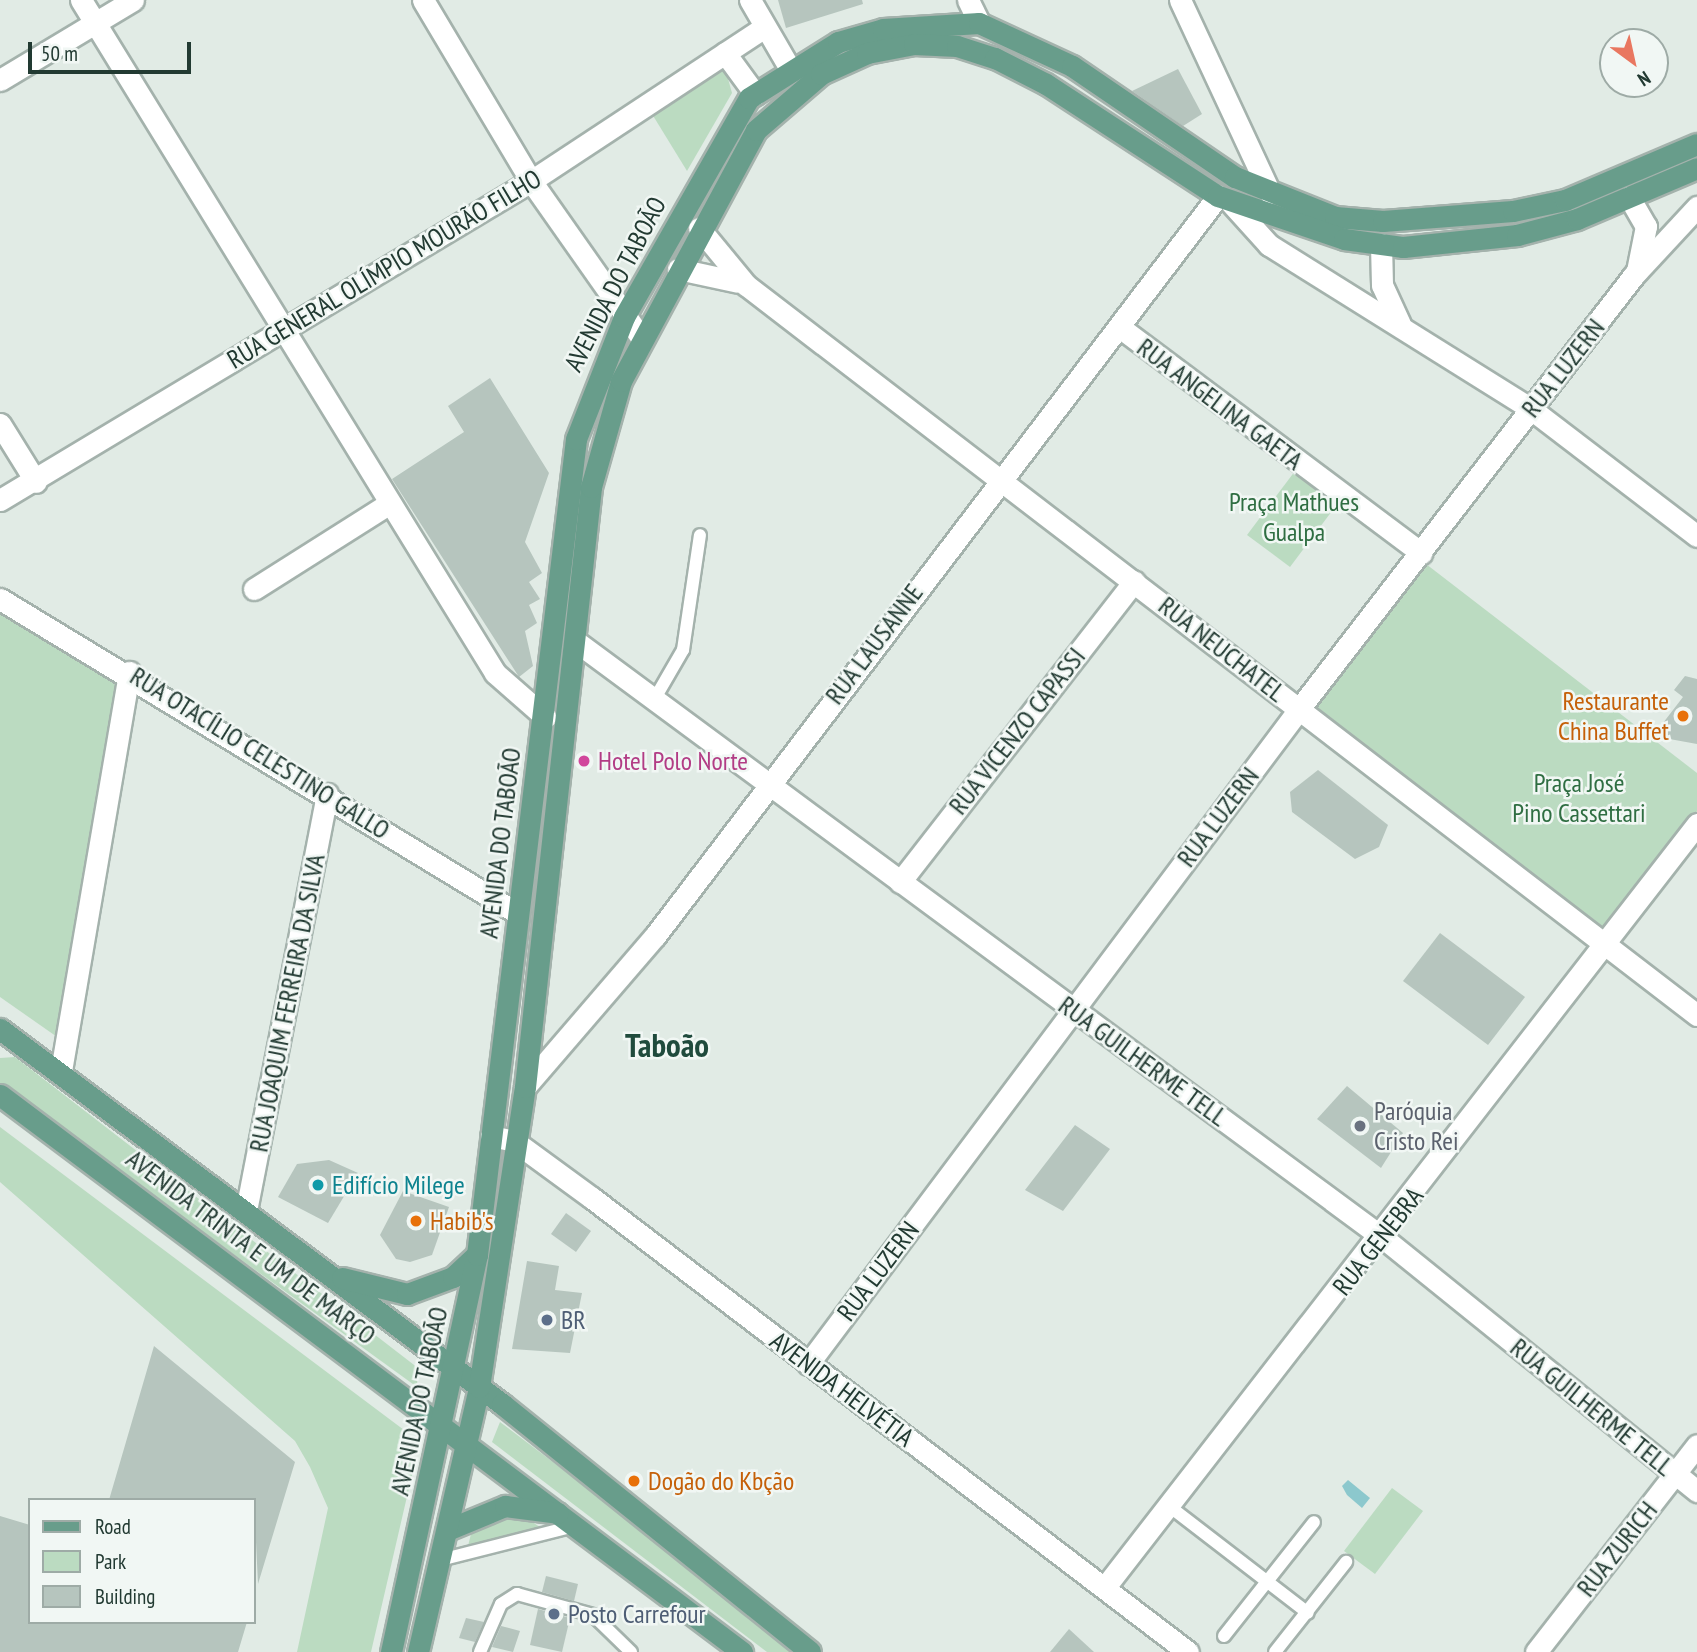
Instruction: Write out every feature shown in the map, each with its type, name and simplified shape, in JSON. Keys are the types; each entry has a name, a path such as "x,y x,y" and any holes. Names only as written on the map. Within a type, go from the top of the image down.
{"main road":[{"name":"AVENIDA DO TABOÃO","path":"391,1652 445,1425 477,1255 517,913 545,717 561,525 576,439 624,317 755,94 789,67 883,29 979,23 1031,43 1167,136 1270,193 1335,217 1383,221 1513,211 1600,189 1697,144"},
{"name":"AVENIDA DO TABOÃO","path":"418,1652 479,1387 514,1141 525,1087 578,643 591,487 621,381 699,228 756,130 786,99 867,53 914,44 957,46 1046,84 1225,200 1308,232 1381,244 1458,244 1517,235 1629,197 1697,168"},
{"name":"AVENIDA TRINTA E UM DE MARÇO","path":"0,1029 61,1071 454,1372 479,1387 810,1652"},
{"path":"0,1037 26,1047"},
{"name":"AVENIDA TRINTA E UM DE MARÇO","path":"0,1095 573,1520 742,1652"},
{"path":"327,1273 407,1294 453,1277 477,1255"},
{"path":"447,1530 505,1506 573,1520"}],"street":[{"path":"81,0 286,327 387,505 495,673 545,717"},
{"path":"0,80 133,0"},
{"path":"423,0 531,181 642,339"},
{"path":"750,0 763,28 789,67"},
{"path":"968,0 979,23"},
{"path":"1189,2 1270,193"},
{"name":"RUA GENERAL OLÍMPIO MOURÃO FILHO","path":"0,500 36,482 286,327 531,181 763,28"},
{"path":"725,53 755,94"},
{"name":"RUA LUZERN","path":"1629,197 1646,226 1634,275"},
{"path":"1225,200 1269,245 1531,409 1697,536"},
{"name":"RUA LAUSANNE","path":"525,1087 631,967 1000,480 1225,200"},
{"name":"RUA LUZERN","path":"808,1364 1299,709 1634,275 1697,207"},
{"name":"RUA NEUCHATEL","path":"699,228 747,285 1697,1015"},
{"path":"1381,244 1382,285 1401,326"},
{"name":"RUA NEUCHATEL","path":"678,269 747,285"},
{"name":"RUA ANGELINA GAETA","path":"1122,329 1420,553"},
{"path":"0,424 36,482"},
{"path":"254,589 387,505"},
{"name":"RUA VICENZO CAPASSI","path":"900,882 1134,581"},
{"name":"RUA OTACÍLIO CELESTINO GALLO","path":"0,599 129,672 517,913"},
{"name":"RUA GUILHERME TELL","path":"578,643 1381,1237 1697,1491"},
{"path":"61,1071 129,672"},
{"name":"RUA JOAQUIM FERREIRA DA SILVA","path":"246,1211 327,794"},
{"name":"RUA GENEBRA","path":"1105,1587 1381,1237 1697,824"},
{"name":"AVENIDA HELVÉTIA","path":"491,1136 514,1141 1188,1652"},
{"name":"RUA ZURICH","path":"1536,1652 1697,1445"}],"lane":[{"path":"654,700 683,650 700,534"},
{"path":"1169,1506 1308,1612"},
{"path":"440,1560 573,1520"},
{"path":"1224,1636 1269,1582 1314,1521"},
{"path":"1275,1652 1346,1562"},
{"path":"480,1652 501,1604 517,1594 593,1615 631,1652"}],"green space":[{"path":"725,68 732,93 687,171 652,114"},
{"name":"Praça Mathues Gualpa","path":"1298,467 1341,499 1290,567 1247,535"},
{"name":"Praça José Pino Cassettari","path":"1426,564 1697,773 1697,811 1603,932 1313,709"},
{"path":"0,611 119,682 60,1039 0,997"},
{"path":"15,1057 418,1368 417,1387 0,1085 0,1058"},
{"path":"0,1127 404,1430 415,1462 371,1652 297,1652 328,1508 310,1467 295,1441 0,1182"},
{"path":"500,1422 797,1647 793,1652 767,1652 492,1442"},
{"path":"1392,1488 1423,1511 1375,1574 1344,1551"},
{"path":"493,1515 528,1519 544,1530 467,1550 472,1530"}],"water":[{"path":"1348,1480 1370,1498 1362,1508 1347,1495 1342,1486"}],"building":[{"path":"778,0 862,0 863,4 786,28"},
{"path":"1178,69 1202,114 1183,126 1132,91"},
{"path":"490,378 549,473 525,542 542,573 529,582 540,599 529,605 537,623 525,631 533,666 519,677 392,479 464,432 448,406"},
{"name":"Restaurante China Buffet","path":"1685,676 1697,679 1697,744 1653,736 1683,697 1674,690"},
{"path":"1318,770 1388,825 1379,847 1355,859 1292,812 1290,792"},
{"path":"1440,933 1525,997 1488,1045 1403,981"},
{"name":"Paróquia Cristo Rei","path":"1347,1086 1403,1133 1381,1168 1317,1119"},
{"path":"1075,1125 1110,1149 1063,1211 1025,1190"},
{"name":"Edifício Milege","path":"329,1160 358,1173 328,1223 278,1197 297,1164"},
{"name":"Habib's","path":"403,1191 449,1207 432,1255 410,1262 396,1259 380,1235"},
{"name":"BR","path":"566,1213 591,1231 576,1252 551,1234"},
{"name":"BR","path":"527,1261 559,1266 555,1290 582,1293 570,1353 512,1349"},
{"path":"154,1346 295,1462 258,1584 256,1498 110,1498"},
{"path":"0,1516 28,1524 28,1624 246,1624 238,1652 0,1652"},
{"path":"546,1576 578,1584 574,1601 542,1592"},
{"path":"538,1609 570,1618 562,1652 530,1645"},
{"path":"466,1618 484,1622 475,1642 459,1638"},
{"path":"501,1626 520,1631 513,1652 492,1647"},
{"path":"1069,1629 1094,1652 1050,1652"}],"place":[{"name":"Restaurante China Buffet","path":"1683,716"},
{"name":"Hotel Polo Norte","path":"584,761"},
{"name":"Paróquia Cristo Rei","path":"1360,1126"},
{"name":"Edifício Milege","path":"318,1185"},
{"name":"Habib's","path":"416,1221"},
{"name":"BR","path":"547,1320"},
{"name":"Dogão do Kbção","path":"634,1481"},
{"name":"Posto Carrefour","path":"554,1614"}],"district":[{"name":"Taboão","path":"667,1045"}]}
